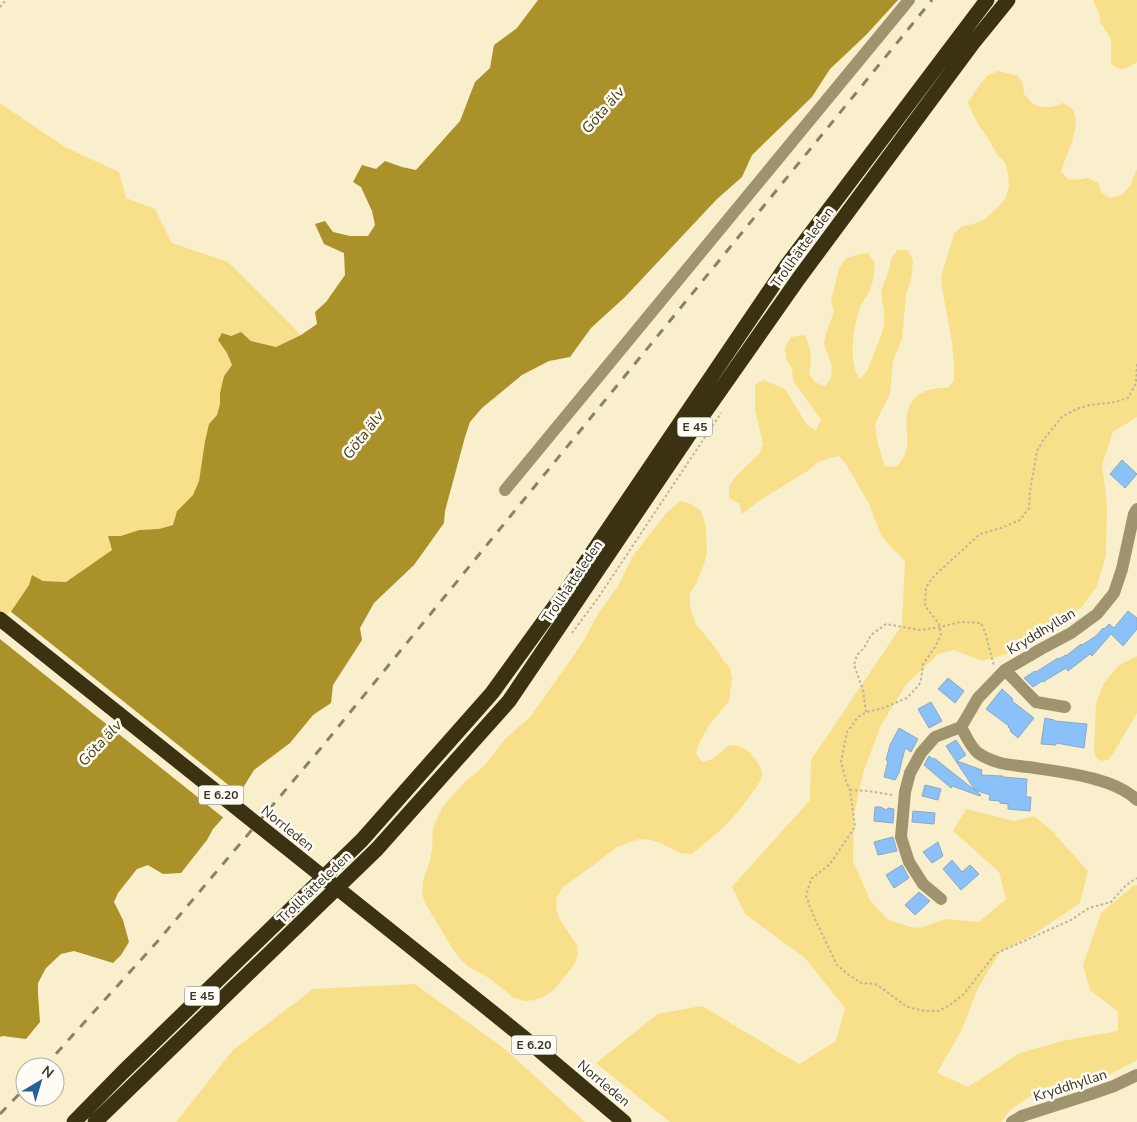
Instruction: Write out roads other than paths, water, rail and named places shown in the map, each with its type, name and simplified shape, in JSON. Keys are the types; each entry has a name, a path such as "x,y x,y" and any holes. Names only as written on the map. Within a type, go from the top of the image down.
{"highway":[{"name":"Trollhätteleden","path":"74,1122 362,840 492,693 573,581 787,265 987,0"},
{"name":"Trollhätteleden","path":"95,1122 377,849 509,701 691,432 799,278 973,43 1008,0"},
{"name":"Norrleden","path":"0,619 533,1045 624,1122"}],"street":[{"path":"505,490 909,0"},
{"name":"Kryddhyllan","path":"961,727 978,698 1005,670 1072,633 1097,614 1114,592 1122,568 1134,514 1137,509"},
{"name":"Kryddhyllan","path":"1005,670 1036,702 1065,707"},
{"path":"940,899 923,884 909,862 901,837 910,773 920,753 935,737 961,727 976,752 997,763 1101,780 1117,786 1137,800"},
{"name":"Kryddhyllan","path":"1012,1122 1022,1116 1114,1086 1137,1075"}],"water":[{"name":"Göta älv","path":"538,0 898,0 866,35 830,69 812,97 752,155 742,177 717,199 625,297 591,328 570,357 549,361 522,375 482,408 470,422 465,437 445,511 444,523 414,565 374,603 360,628 362,640 333,685 331,703 313,715 290,743 254,770 228,812 213,829 207,840 181,873 163,874 148,865 137,869 118,893 114,902 123,920 129,942 121,955 113,963 74,951 61,954 46,968 38,983 40,1022 26,1039 0,1037 0,628 29,585 32,575 43,581 66,582 112,550 108,536 121,536 139,530 159,529 173,525 177,511 193,495 199,481 209,424 217,415 224,376 232,365 227,353 218,340 222,333 231,336 241,332 251,341 276,347 301,335 317,324 315,312 326,302 345,275 344,253 324,244 315,224 325,221 333,232 350,236 368,236 375,225 372,211 361,187 353,182 362,165 376,169 385,161 416,170 460,121 475,82 490,68 494,45 517,28"}],"railway":[{"path":"53,1057 157,942 321,748 932,0"},
{"path":"0,1114 15,1098"}]}
